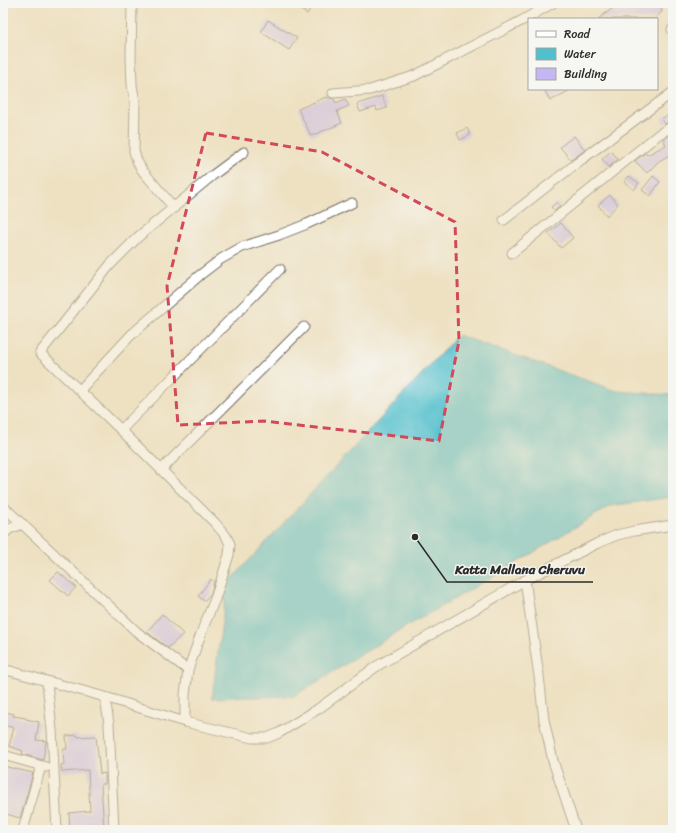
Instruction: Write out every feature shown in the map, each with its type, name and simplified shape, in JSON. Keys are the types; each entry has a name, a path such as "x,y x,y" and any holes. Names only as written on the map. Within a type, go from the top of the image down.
{"street":[{"path":"132,3 131,57 132,85 135,102 134,150 137,161 142,170 174,208"},
{"path":"333,93 370,90 414,76 553,3"},
{"path":"504,220 577,163 673,92"},
{"path":"512,253 659,134 673,126"},
{"path":"185,722 185,695 188,670 215,599 229,555 230,544 226,536 215,523 80,390 40,353 110,265 138,237 213,175 244,152"},
{"path":"80,390 132,335 200,275 221,259 242,247 307,224 352,203"},
{"path":"121,430 280,269"},
{"path":"161,470 304,327"},
{"path":"3,506 137,632 188,670"},
{"path":"3,535 9,529 23,524"},
{"path":"3,669 105,697 185,722 252,738 267,738 279,733 318,709 377,666 525,580 617,535 673,525"},
{"path":"525,580 544,720 553,761 576,830"},
{"path":"47,682 52,730 57,830"},
{"path":"105,697 109,724 114,830"},
{"path":"3,755 53,768"},
{"path":"23,830 41,766"}],"highlighted area":[{"path":"206,133 322,152 455,222 459,341 439,441 264,421 178,425 167,286"}],"water":[{"path":"458,335 617,391 673,395 673,497 610,506 508,568 404,628 294,696 212,698 227,584"}],"building":[{"path":"290,3 314,3 307,14"},
{"path":"620,3 669,3 655,18 599,18"},
{"path":"268,20 297,38 289,50 261,32"},
{"path":"544,90 570,90 550,101"},
{"path":"382,96 387,108 377,111 376,107 360,112 357,104"},
{"path":"326,97 334,99 336,103 345,99 349,106 337,111 342,123 311,136 298,109"},
{"path":"673,112 673,120 664,124 661,119"},
{"path":"467,128 470,135 460,140 457,133"},
{"path":"673,133 673,153 659,161 647,173 635,161 645,153 647,155 666,145 663,139"},
{"path":"574,136 585,150 571,160 560,147"},
{"path":"611,151 618,159 609,167 602,159"},
{"path":"629,176 639,183 634,190 624,182"},
{"path":"653,176 660,182 650,196 642,190"},
{"path":"610,195 618,204 607,216 598,205"},
{"path":"557,202 560,206 555,211 551,207"},
{"path":"561,223 573,238 561,248 548,233"},
{"path":"58,572 76,587 68,596 50,580"},
{"path":"211,579 214,582 211,593 204,601 198,596"},
{"path":"162,614 183,634 168,648 147,632"},
{"path":"5,712 14,714 13,716 39,722 36,740 46,741 43,760 22,754 23,751 9,746 14,728 3,725"},
{"path":"77,735 78,737 96,736 100,774 105,773 105,784 101,784 104,830 70,830 69,813 90,811 88,770 62,772 61,765 64,764 63,749 67,749 66,736"},
{"path":"3,766 33,773 20,818 3,813"}],"place":[{"name":"Katta Mallana Cheruvu","path":"415,537"}]}
